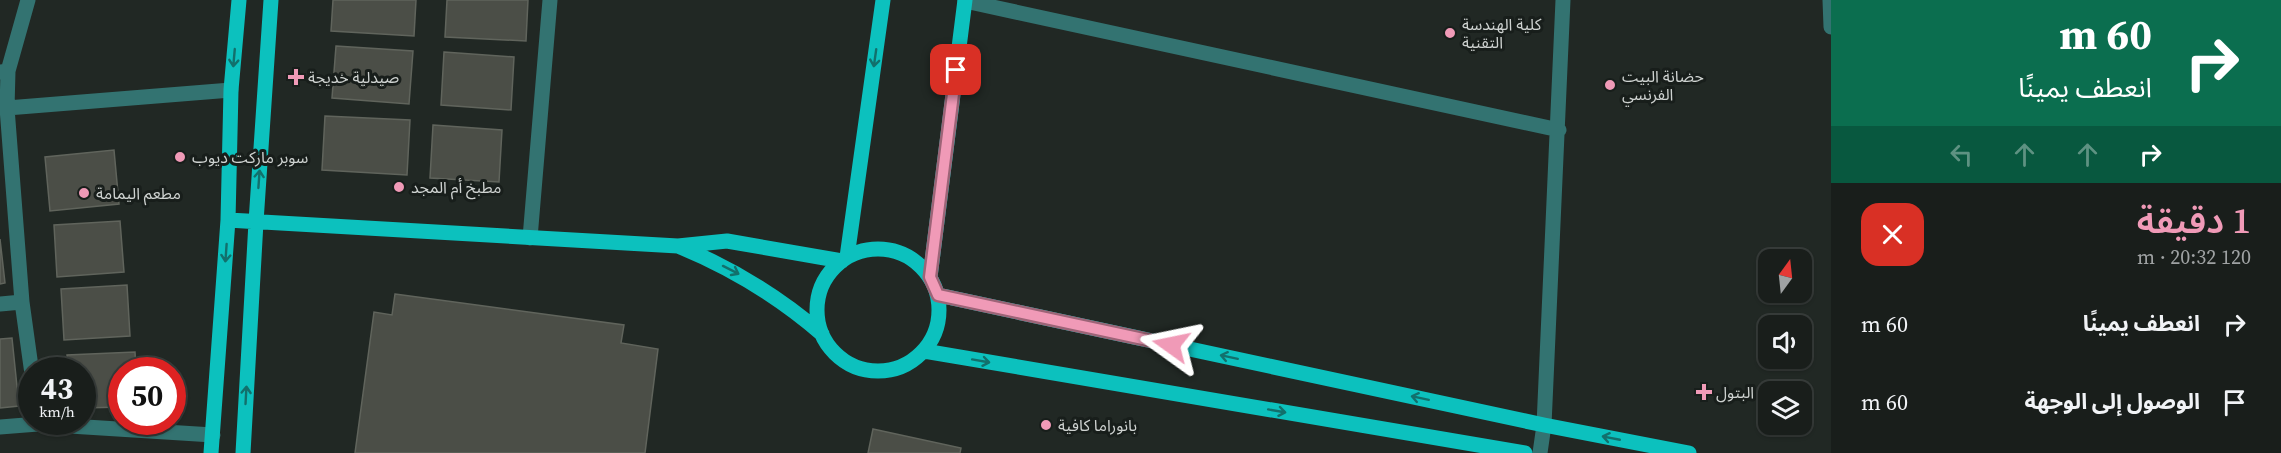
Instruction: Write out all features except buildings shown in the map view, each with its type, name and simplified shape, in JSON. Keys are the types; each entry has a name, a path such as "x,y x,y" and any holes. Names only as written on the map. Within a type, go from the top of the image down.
{"main road":[{"path":"211,453 228,220 231,90 239,0"},
{"path":"243,453 271,0"},
{"path":"844,259 883,0"},
{"path":"930,277 965,0"},
{"path":"228,220 678,246 728,242 844,259"},
{"path":"678,246 709,259 759,286 822,334 833,351 849,363 868,370 888,370 908,364 924,351 934,334 939,315 938,295 930,277 918,263 901,253 883,249 864,250 844,259 827,275 819,294 817,314 822,334"},
{"path":"938,295 1544,425 1689,453"},
{"path":"924,351 1525,453"}],"street":[{"path":"28,0 4,71 22,302 30,357"},
{"path":"530,238 550,0"},
{"path":"965,0 1559,130"},
{"path":"1540,453 1544,425 1559,130 1563,0"},
{"path":"1830,0 1831,27"},
{"path":"8,108 231,90"},
{"path":"0,304 22,302"},
{"path":"0,427 18,425"},
{"path":"96,427 213,435"}],"place":[{"name":"كلية الهندسة التقنية","path":"1450,33"},
{"name":"صيدلية خديجة","path":"296,77"},
{"name":"حضانة البيت الفرنسي","path":"1610,85"},
{"name":"سوبر ماركت ديوب","path":"180,157"},
{"name":"مطبخ أم المجد","path":"399,187"},
{"name":"مطعم اليمامة","path":"84,193"},
{"name":"البتول","path":"1704,392"},
{"name":"بانوراما كافية","path":"1046,425"}],"route":[{"path":"956,70 930,277 938,295 1171,345"}]}
